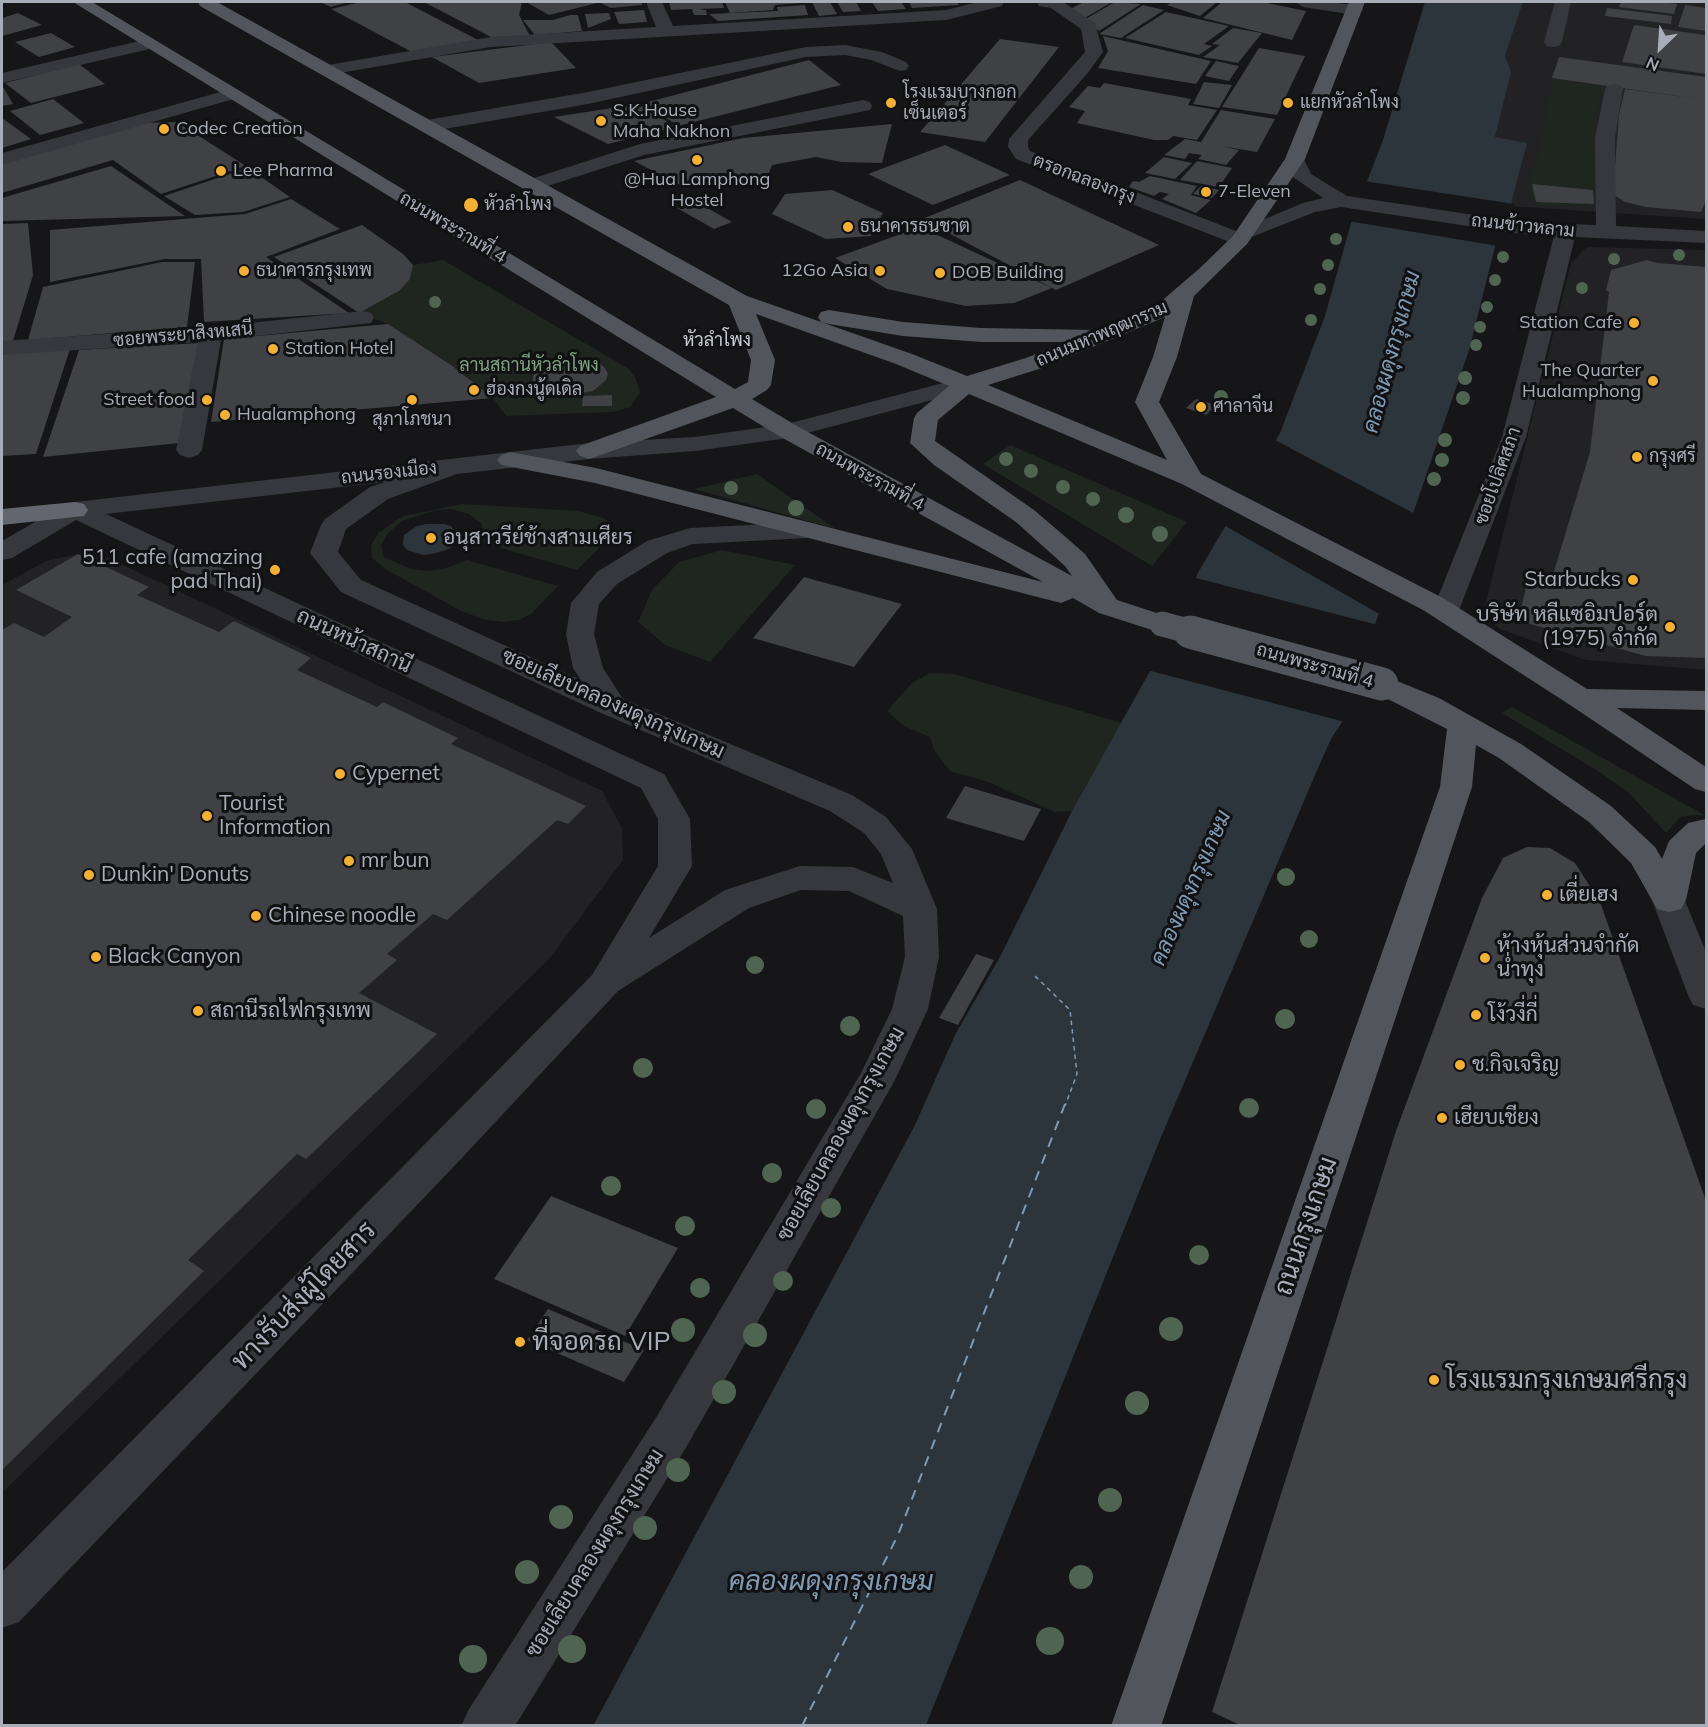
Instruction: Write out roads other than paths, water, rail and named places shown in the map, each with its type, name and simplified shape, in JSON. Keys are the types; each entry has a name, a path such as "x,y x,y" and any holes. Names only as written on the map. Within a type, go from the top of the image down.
{"highway":[{"path":"2,517 75,510"}],"main road":[{"name":"ถนนพระรามที่ 4","path":"81,2 788,431 1109,607 1162,624 1382,684 1463,724 1539,771 1600,814 1643,855 1669,900"},
{"path":"206,2 739,301 966,384 1191,478 1440,608 1707,782"},
{"name":"ถนนมหาพฤฒาราม","path":"966,384 1034,363 1166,309 1209,273 1242,236 1296,159 1356,6"},
{"path":"1183,296 1165,357 1147,402 1191,478"},
{"path":"589,451 734,399 759,385 763,360 739,301"},
{"path":"739,301 903,329 981,335 1105,335"},
{"path":"966,384 926,418 922,443 1025,516 1052,538 1074,560 1109,607"},
{"path":"510,460 596,476 1109,607"},
{"path":"1581,698 1707,700"},
{"name":"ถนนกรุงเกษม","path":"1136,1725 1452,798 1463,724"},
{"path":"1669,900 1680,849 1699,831 1707,830"}],"street":[{"path":"654,2 667,32"},
{"path":"328,70 491,42 946,15 996,2"},
{"name":"ตรอกฉลองกรุง","path":"1045,2 1056,4 1089,27 1094,52 1081,70 1019,139 1018,147 1023,155 1242,236"},
{"path":"1303,2 1356,6"},
{"path":"1552,42 1563,2"},
{"path":"2,78 148,44"},
{"path":"427,126 588,98 806,52 845,50 876,56 900,66"},
{"path":"1606,233 1605,138 1614,89"},
{"path":"2,159 231,94"},
{"path":"532,185 640,150 863,106"},
{"path":"1296,159 1303,177 1341,201"},
{"path":"1242,236 1310,207 1341,201"},
{"name":"ถนนข้าวหลาม","path":"1341,201 1521,228 1707,237"},
{"name":"ซอยโปลิศสภา","path":"1440,608 1514,437 1566,231"},
{"name":"ซอยพระยาสิงหเสนี","path":"2,348 211,334 363,318"},
{"path":"189,450 211,334"},
{"name":"ถนนมหาพฤฒาราม","path":"788,431 966,384"},
{"name":"ถนนรองเมือง","path":"2,552 75,510 589,451 695,444 788,431"},
{"name":"ซอยเลียบคลองผดุงกรุงเกษม","path":"452,467 379,494 334,525 324,553 351,586 612,706 841,803 875,825 896,849 920,909 922,957 910,1010 876,1080 672,1431 486,1725"},
{"name":"ถนนหน้าสถานี","path":"75,510 634,773"},
{"path":"612,706 588,668 580,634 585,603 607,578 657,548 690,536 808,530"},
{"name":"ทางรับส่งผู้โดยสาร","path":"2,1605 447,1149 603,984 675,866 674,819 652,781 634,773"},
{"name":"ทางรับส่งผู้โดยสาร","path":"603,984 737,899 801,878 853,879 920,909"},
{"path":"1669,900 1707,995"}],"water":[{"name":"คลองผดุงกรุงเกษม","path":"1425,2 1523,2 1505,56 1511,72 1495,137 1527,143 1502,238 1496,243 1469,350 1368,645 1348,713 1331,739 1318,768 1161,1137 926,1725 593,1726 914,1127 956,1033 1000,957 1072,811 1150,671 1199,571 1280,433 1325,316 1351,223 1383,140"},
{"path":"426,524 451,526 458,535 455,545 449,549 423,555 407,550 403,545 404,535 417,526"}],"place":[{"name":"โรงแรมบางกอก เซ็นเตอร์","path":"891,103"},
{"name":"แยกหัวลำโพง","path":"1288,103"},
{"name":"S.K.House Maha Nakhon","path":"601,121"},
{"name":"Codec Creation","path":"164,129"},
{"name":"@Hua Lamphong Hostel","path":"697,160"},
{"name":"Lee Pharma","path":"221,171"},
{"name":"7-Eleven","path":"1206,192"},
{"name":"หัวลำโพง","path":"471,205"},
{"name":"ธนาคารธนชาต","path":"848,227"},
{"name":"ธนาคารกรุงเทพ","path":"244,271"},
{"name":"12Go Asia","path":"880,271"},
{"name":"DOB Building","path":"940,273"},
{"name":"Station Cafe","path":"1634,323"},
{"name":"Station Hotel","path":"273,349"},
{"name":"The Quarter Hualamphong","path":"1653,381"},
{"name":"ฮ่องกงนู้ดเดิล","path":"474,390"},
{"name":"Street food","path":"207,400"},
{"name":"สุภาโภชนา","path":"412,400"},
{"name":"ศาลาจีน","path":"1201,407"},
{"name":"Hualamphong","path":"225,415"},
{"name":"กรุงศรี","path":"1637,457"},
{"name":"อนุสาวรีย์ช้างสามเศียร","path":"431,538"},
{"name":"511 cafe (amazing pad Thai)","path":"275,570"},
{"name":"Starbucks","path":"1633,580"},
{"name":"บริษัท หลีแซอิมปอร์ต (1975) จำกัด","path":"1670,627"},
{"name":"Cypernet","path":"340,774"},
{"name":"Tourist Information","path":"207,816"},
{"name":"mr bun","path":"349,861"},
{"name":"Dunkin' Donuts","path":"89,875"},
{"name":"เตี่ยเฮง","path":"1547,895"},
{"name":"Chinese noodle","path":"256,916"},
{"name":"Black Canyon","path":"96,957"},
{"name":"ห้างหุ้นส่วนจำกัด น่ำทุง","path":"1485,958"},
{"name":"สถานีรถไฟกรุงเทพ","path":"198,1011"},
{"name":"โง้วงี่กี่","path":"1476,1015"},
{"name":"ช.กิจเจริญ","path":"1460,1065"},
{"name":"เฮียบเชียง","path":"1442,1118"},
{"name":"ที่จอดรถ VIP","path":"520,1342"},
{"name":"โรงแรมกรุงเกษมศรีกรุง","path":"1434,1380"}],"district":[{"name":"หัวลำโพง","path":"717,341"}],"park label":[{"name":"ลานสถานีหัวลำโพง","path":"529,366"}]}
